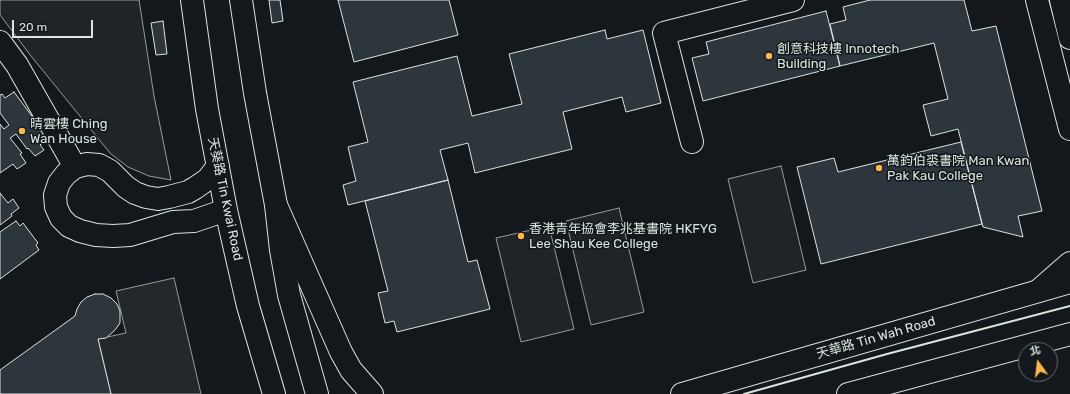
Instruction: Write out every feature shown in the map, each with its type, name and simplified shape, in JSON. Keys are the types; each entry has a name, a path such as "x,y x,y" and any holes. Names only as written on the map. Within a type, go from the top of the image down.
{"main road":[{"name":"天葵路 Tin Kwai Road","path":"192,0 207,109 226,210 248,306 274,394"},
{"path":"241,0 255,93 276,205 281,250 289,295 317,394"},
{"path":"692,142 664,33 793,0"},
{"path":"1037,0 1070,129"},
{"path":"1061,0 1070,38"},
{"path":"0,42 17,65 75,167"},
{"path":"218,166 208,179 188,192 158,199 135,193 126,187 110,171 99,165 87,164 75,167 58,183 55,195 56,207 61,218 69,226 80,232 96,235 130,235 173,222 194,221 226,210"},
{"path":"276,205 341,352 351,370 372,394"},
{"path":"1038,291 1070,263"},
{"name":"天華路 Tin Wah Road","path":"682,394 1070,282"},
{"path":"848,394 1070,334"}],"shaded area":[{"path":"0,0 139,0 154,96 171,180 149,176 128,167 110,153 31,56 0,15"},
{"path":"781,166 806,270 753,283 728,179"},
{"path":"619,208 644,312 591,325 566,221"},
{"path":"549,226 574,329 521,342 496,238"},
{"path":"174,278 201,394 111,394 98,339 126,333 116,291"}],"building":[{"path":"269,0 280,0 283,21 272,23"},
{"path":"338,0 449,0 458,35 354,62"},
{"path":"870,0 964,0 972,31 996,26 1042,211 1018,216 1023,237 983,227 958,129 931,136 923,105 948,99 934,43 840,66 830,24 846,20 843,7"},
{"name":"創意科技樓 Innotech Building","path":"826,11 840,66 703,101 692,58 709,54 706,42"},
{"path":"163,21 167,54 156,55 151,23"},
{"path":"605,30 607,39 643,30 661,103 626,112 622,97 563,112 572,149 475,173 468,143 440,150 448,180 348,205 343,185 356,181 348,147 368,142 353,82 457,56 472,116 522,104 509,54"},
{"name":"晴雲樓 Ching Wan House","path":"14,92 49,139 40,145 44,150 35,156 28,148 27,149 16,134 10,138 22,153 20,154 26,163 17,169 13,164 0,173 0,124 4,129 9,125 0,113 0,95 2,94 5,98"},
{"path":"961,142 982,224 821,264 797,167 834,158 838,172"},
{"path":"448,180 468,262 477,260 490,309 397,332 394,321 385,323 378,293 388,291 365,201"},
{"path":"0,193 8,203 13,199 19,208 11,214 12,216 0,225"},
{"path":"16,221 20,226 23,223 38,243 36,245 39,250 0,279 0,232"},
{"path":"95,294 103,294 111,298 117,304 120,311 120,323 115,330 106,338 98,339 111,394 0,394 0,370 75,316 81,302 87,297"}],"wall":[{"path":"744,394 887,354 1070,306"}],"place":[{"name":"創意科技樓 Innotech Building","path":"769,56"},
{"name":"晴雲樓 Ching Wan House","path":"22,131"},
{"name":"萬鈞伯裘書院 Man Kwan Pak Kau College","path":"879,168"},
{"name":"香港青年拹會李兆基書院 HKFYG Lee Shau Kee College","path":"521,236"}]}
